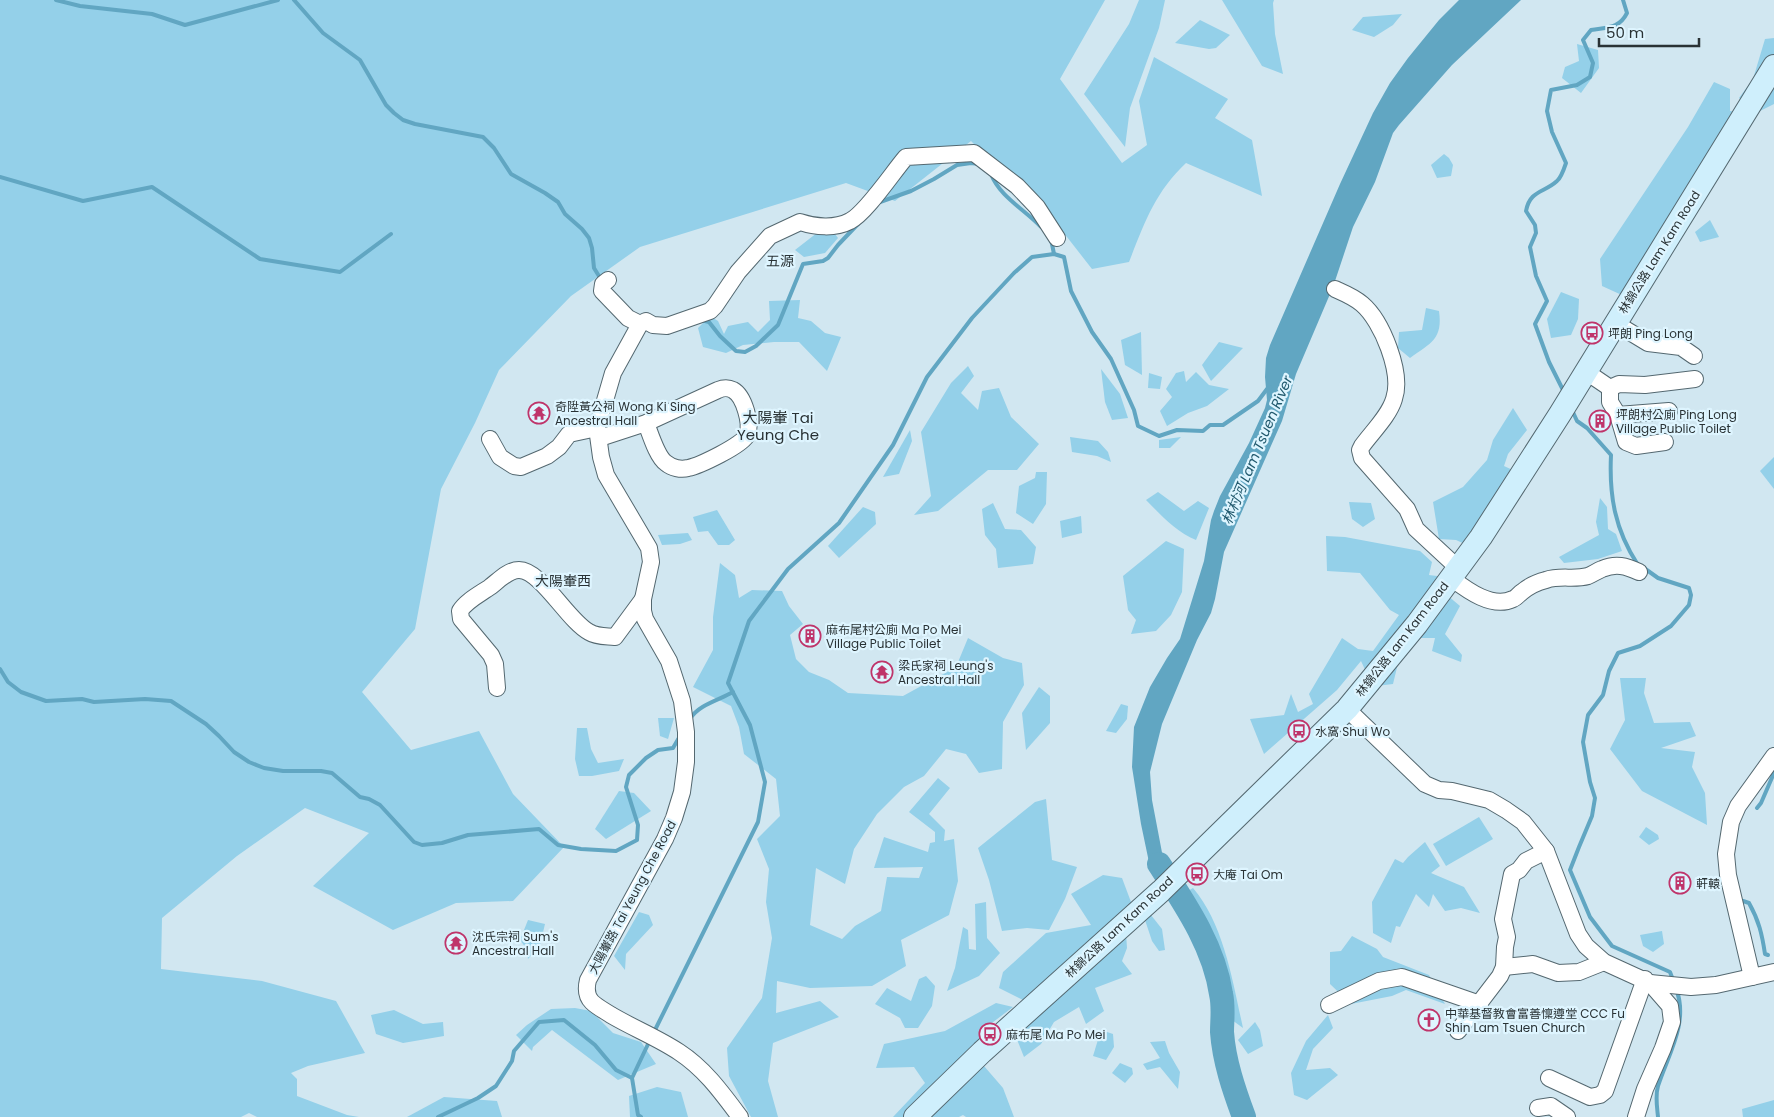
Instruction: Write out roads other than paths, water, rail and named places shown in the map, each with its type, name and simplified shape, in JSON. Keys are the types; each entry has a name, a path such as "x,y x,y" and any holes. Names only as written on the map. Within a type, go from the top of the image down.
{"main road":[{"name":"林錦公路 Lam Kam Road","path":"915,1117 982,1052 1160,891 1347,709 1417,624 1480,537 1560,414 1774,66"}],"street":[{"path":"608,280 603,284 602,291 628,318 640,324 646,321 653,325 667,326 710,311 738,272 770,236 800,222 814,227 849,222 861,212 906,157 974,153 1017,186 1037,207 1058,238"},
{"path":"1335,289 1351,296 1369,311 1385,338 1393,366 1396,396 1388,411 1362,446 1360,450 1362,458 1407,509 1416,529 1454,573 1461,586 1501,604 1513,600 1527,588 1540,581 1556,576 1573,578 1588,576 1602,568 1618,565 1639,572"},
{"path":"1615,323 1648,343 1681,347 1694,356"},
{"name":"大陽輋路 Tai Yeung Che Road","path":"640,324 612,373 598,433 601,457 606,474 649,548 651,562 643,599 645,619 669,661 682,700 686,732 686,762 682,792 668,832 588,980 587,993 594,1004 635,1029 679,1052 707,1075 720,1089 740,1117"},
{"path":"1581,378 1610,388 1619,384 1645,385 1696,379"},
{"path":"490,439 500,457 514,466 521,467 547,456 559,447 569,434 598,433 646,423 725,388 731,389 740,397 748,416 749,427 745,438 737,446 692,468 681,469 671,466 662,460 646,423"},
{"path":"1610,388 1610,402 1618,415 1626,442 1636,446 1665,442"},
{"path":"1618,415 1669,411"},
{"path":"497,688 495,664 491,655 461,619 460,611 510,572 519,570 531,574 540,581 581,626 599,636 615,637 643,599"},
{"path":"1347,709 1426,784 1439,790 1452,791 1489,800 1523,822 1546,851 1578,934 1586,946 1604,962 1653,982 1691,987 1774,972"},
{"path":"1752,977 1728,875 1726,854 1731,822 1738,806 1774,756"},
{"path":"1458,1031 1480,1004 1500,976 1504,967 1504,947 1507,937 1503,920 1512,874 1519,870 1526,861 1546,851"},
{"path":"1504,967 1533,964 1558,973 1579,972 1604,962"},
{"path":"1329,1004 1379,981 1402,977 1480,1004"},
{"path":"1549,1078 1590,1096 1600,1095 1605,1091 1653,982"},
{"path":"1636,1117 1645,1088 1664,1048 1672,1022 1672,1010 1653,982"},
{"path":"1538,1108 1551,1106 1567,1117"}],"water":[{"path":"1459,0 1521,0 1452,65 1393,133 1375,182 1353,227 1333,287 1296,374 1282,421 1224,552 1211,613 1197,640 1162,724 1150,772 1152,800 1164,863 1164,872 1156,874 1150,867 1132,767 1134,727 1150,687 1180,639 1204,561 1214,511 1265,408 1267,400 1266,358 1270,345 1340,184 1373,113 1390,83 1439,20"}],"waterway":[{"path":"56,0 80,6 152,14 185,25 278,0"},
{"path":"294,0 323,33 360,60 386,105 403,120 483,137 494,148 511,174 558,202 565,214 589,238 594,268 602,281"},
{"path":"1564,392 1549,362 1535,324 1547,301 1536,276 1530,247 1536,233 1535,225 1526,211 1534,195 1558,180 1566,163 1552,132 1547,111 1551,90 1577,85 1590,77 1593,63 1583,40 1591,30 1616,25 1620,22 1627,13 1623,0"},
{"path":"880,202 911,191 957,165 979,164"},
{"path":"991,174 1006,196 1041,227"},
{"path":"0,177 83,201 152,187 260,259 340,272 391,234"},
{"path":"701,320 709,322 736,351 745,352 756,346 778,325 803,264 823,261 828,258 858,224"},
{"path":"1051,239 1054,254"},
{"path":"653,1034 758,822 765,782 750,725 728,683 749,621 788,569 839,523 893,445 927,377 972,318 1014,273 1032,257 1054,254 1064,257 1071,291 1092,332 1111,359 1134,410 1138,426 1159,436 1177,430 1203,431 1210,425 1223,425 1258,401 1270,387"},
{"path":"1572,410 1577,421 1587,428 1611,455 1611,485 1615,512 1624,539 1638,565"},
{"path":"1644,568 1658,578 1689,588 1691,595 1689,605 1671,626 1640,646 1618,653 1609,671 1603,695 1588,715 1583,742 1590,782 1595,798 1592,816 1570,870 1590,917 1612,946 1670,972 1673,980"},
{"path":"0,669 8,682 21,692 46,701 82,699 94,702 145,699 171,701 206,724 234,752 249,762 264,768 283,771 321,771 332,773 360,797 380,805 414,842 422,845 442,843 468,835 539,829 558,845 581,849 616,851 637,840 638,825 626,787 629,775 646,758 658,750 673,748 680,736"},
{"path":"690,719 703,706 733,692"},
{"path":"1757,808 1774,773"},
{"name":"林村河 Lam Tsuen River","path":"1159,864 1197,926 1212,959 1222,999 1222,1032 1227,1065 1244,1117"},
{"path":"1743,901 1749,903 1760,928 1765,954 1768,955"},
{"path":"1658,1117 1657,1090 1675,1039 1680,1015 1677,991"},
{"path":"438,1117 478,1098 496,1086 512,1061 514,1051 539,1022 564,1020 595,1045 616,1070 632,1078"},
{"path":"641,1117 638,1115 632,1078 650,1040"}],"place":[{"name":"坪朗 Ping Long","path":"1592,333"},
{"name":"奇陞黃公祠 Wong Ki Sing Ancestral Hall","path":"539,413"},
{"name":"坪朗村公廁 Ping Long Village Public Toilet","path":"1600,421"},
{"name":"麻布尾村公廁 Ma Po Mei Village Public Toilet","path":"810,636"},
{"name":"梁氏家祠 Leung's Ancestral Hall","path":"882,672"},
{"name":"水窩 Shui Wo","path":"1299,731"},
{"name":"大庵 Tai Om","path":"1197,874"},
{"name":"軒轅","path":"1680,883"},
{"name":"沈氏宗祠 Sum's Ancestral Hall","path":"456,943"},
{"name":"中華基督教會富善懍遵堂 CCC Fu Shin Lam Tsuen Church","path":"1429,1020"},
{"name":"麻布尾 Ma Po Mei","path":"990,1034"}],"district":[{"name":"五源","path":"780,261"},
{"name":"大陽輋 Tai Yeung Che","path":"778,426"},
{"name":"大陽輋西","path":"563,581"}]}
